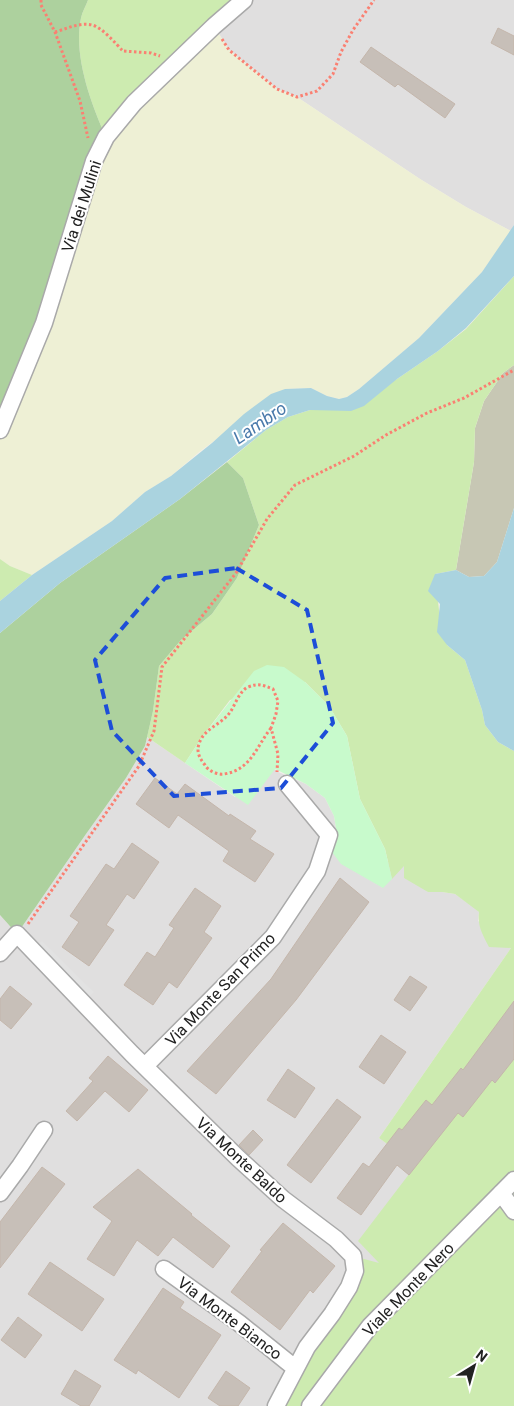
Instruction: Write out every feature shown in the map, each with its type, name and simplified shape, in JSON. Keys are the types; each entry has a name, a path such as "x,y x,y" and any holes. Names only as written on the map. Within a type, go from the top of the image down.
{"street":[{"name":"Via dei Mulini","path":"0,430 44,323 94,161 106,137 134,103 214,26 244,0"},
{"name":"Via Monte San Primo","path":"145,1066 273,938 317,871 329,836 287,784"},
{"path":"0,953 18,937"},
{"name":"Via Monte Baldo","path":"18,937 238,1158 283,1199 336,1239 353,1256 355,1270 349,1287 332,1314 306,1347 276,1406"},
{"path":"0,1193 44,1130"},
{"name":"Viale Monte Nero","path":"310,1406 370,1326 514,1180"},
{"path":"501,1193 514,1211"},
{"name":"Via Monte Bianco","path":"164,1268 295,1368"}],"path":[{"path":"41,0 41,5 55,32 80,101 94,161"},
{"path":"214,26 229,50 277,89 297,97 317,91 333,74 341,52 353,30 374,0"},
{"path":"55,32 74,26 92,25 108,36 123,51 151,53 178,61"},
{"path":"18,937 139,766 154,731 162,667 236,573 267,518 295,485 354,456 386,435 427,413 464,398 514,370"},
{"path":"271,728 254,756 243,768 234,773 220,775 207,768 198,756 199,744 207,732 229,714 246,688 259,684 273,689 278,701 271,728 278,754 276,771 287,784"}],"highlighted area":[{"path":"236,568 307,610 333,723 281,788 174,796 112,731 95,660 165,578"}],"shaded area":[{"path":"244,0 514,0 514,225 511,231 420,179 297,97 277,89 229,50 214,26"},
{"path":"214,26 229,50 277,89 297,97 420,179 511,231 482,272 419,338 359,389 347,397 339,399 327,396 311,388 285,389 199,452 171,476 145,492 112,521 32,575 10,566 0,559 0,430 106,137"},
{"path":"514,365 514,508 497,562 484,576 469,577 456,570 474,462 475,428 484,401 503,373"},
{"path":"147,737 235,797 275,769 306,784 325,798 334,816 337,834 332,852 405,866 428,892 455,894 475,908 479,912 478,921 511,948 379,1138 416,1164 380,1263 355,1271 276,1406 0,1406 0,915 17,934 126,778 145,746"},
{"path":"42,941 94,992 87,999 34,948"}],"green space":[{"path":"0,0 88,0 79,32 79,48 89,95 106,137 0,430"},
{"path":"88,0 244,0 106,137 89,95 79,48 82,16"},
{"path":"514,276 514,365 503,373 484,401 475,428 474,462 456,570 435,574 439,610 447,645 465,660 482,710 485,725 498,742 514,751 514,1180 370,1326 310,1406 276,1406 332,1314 353,1256 379,1263 358,1241 416,1165 379,1138 511,948 489,947 480,926 479,912 455,894 428,892 404,878 404,866 392,879 385,849 360,799 347,736 329,706 305,682 230,700 185,763 147,737 153,711 159,666 181,640 212,614 237,578 259,525 243,478 227,462 266,430 288,417 310,410 324,410 397,379 466,329"},
{"path":"227,462 243,478 259,525 237,578 212,614 181,640 159,666 153,711 145,746 126,778 17,934 0,915 0,633 60,583 180,499"},
{"path":"0,559 10,566 32,575 0,601"},
{"path":"267,665 284,667 305,682 329,706 347,736 360,799 385,849 392,879 383,888 341,864 332,852 337,834 334,816 325,798 306,784 275,769 248,805 185,763 202,737 254,671"},
{"path":"514,1189 514,1406 317,1406 372,1333"}],"water":[{"name":"Lambro","path":"514,225 514,276 466,328 438,351 397,379 364,406 351,411 310,410 288,417 266,430 180,499 60,583 0,633 0,601 32,575 112,521 145,492 171,476 244,414 271,394 285,389 311,388 327,396 339,399 347,397 359,389 419,338 482,272"},
{"path":"514,508 514,751 498,742 485,725 482,710 465,660 447,645 437,632 440,604 428,591 435,574 456,570 469,577 484,576 497,562"}],"building":[{"path":"498,28 514,36 514,55 491,43"},
{"path":"371,47 455,104 445,118 398,84 395,87 360,62"},
{"path":"155,778 177,794 185,784 229,816 230,814 256,831 250,839 274,854 255,882 223,861 229,851 178,815 169,828 136,804"},
{"path":"132,843 159,862 134,899 127,894 106,925 114,930 89,966 62,947 79,922 70,916 106,864 114,869"},
{"path":"340,878 369,902 296,1000 216,1094 187,1071 271,979"},
{"path":"195,888 221,906 204,932 212,938 177,988 169,982 153,1005 124,985 147,952 155,957 174,928 169,925"},
{"path":"410,976 427,987 410,1011 394,1000"},
{"path":"10,986 32,1004 11,1029 0,1020 0,999"},
{"path":"514,1001 514,1059 495,1083 492,1080 463,1117 458,1113 409,1175 397,1165 361,1215 337,1198 363,1163 369,1167 399,1128 402,1130 426,1100 432,1105 461,1068 463,1070"},
{"path":"381,1035 406,1052 384,1084 359,1067"},
{"path":"108,1056 148,1090 129,1112 105,1091 77,1121 66,1111 93,1081 89,1078"},
{"path":"288,1069 315,1088 295,1118 267,1100"},
{"path":"337,1099 361,1117 311,1183 287,1165"},
{"path":"253,1130 263,1140 249,1155 239,1145"},
{"path":"42,1167 65,1184 0,1268 0,1222"},
{"path":"138,1169 230,1246 213,1268 173,1237 158,1256 137,1240 114,1276 87,1259 112,1221 93,1207"},
{"path":"283,1223 335,1266 313,1293 310,1290 280,1330 231,1292 262,1251 260,1250"},
{"path":"50,1262 104,1299 82,1331 28,1294"},
{"path":"163,1288 184,1302 180,1308 221,1335 179,1398 138,1370 136,1374 114,1360"},
{"path":"18,1317 42,1335 25,1358 1,1340"},
{"path":"75,1370 101,1386 89,1406 81,1406 61,1394"},
{"path":"226,1371 250,1388 238,1406 220,1406 208,1398"}]}
